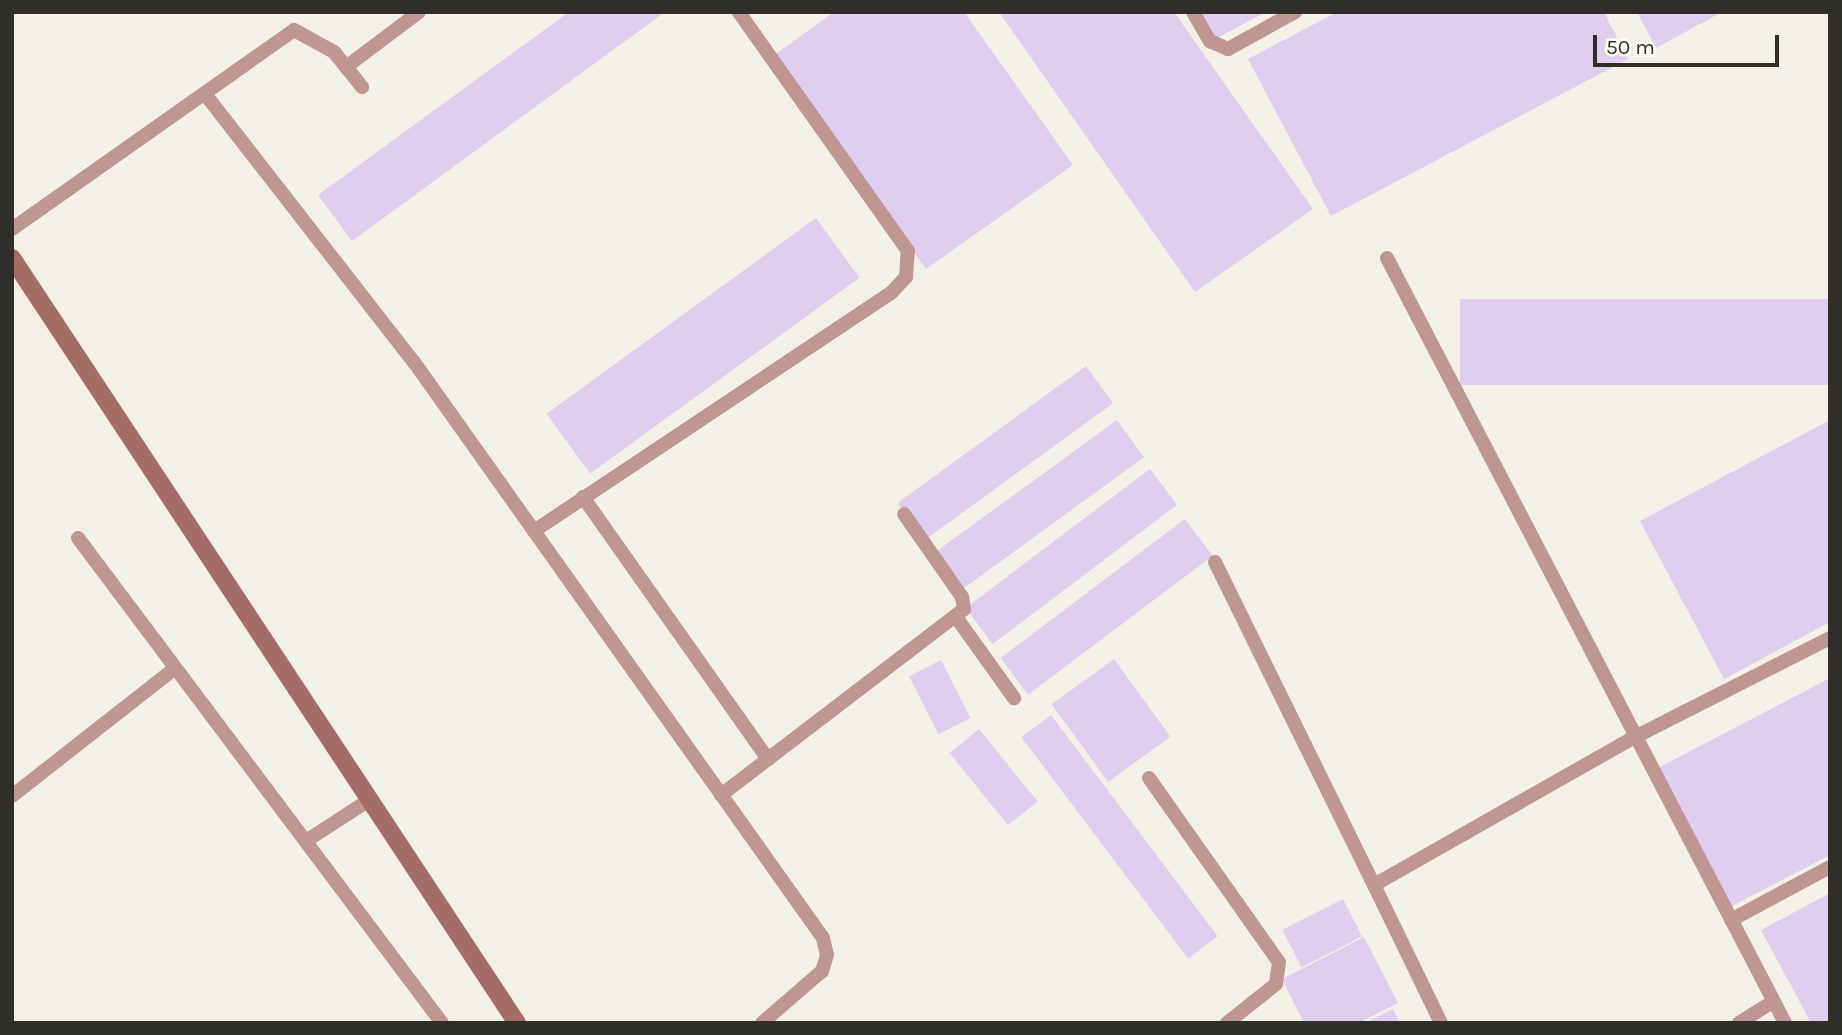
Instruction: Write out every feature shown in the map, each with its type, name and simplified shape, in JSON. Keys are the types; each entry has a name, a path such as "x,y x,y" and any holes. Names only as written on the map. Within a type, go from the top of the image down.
{"street":[{"path":"12,258 517,1023"}],"lane":[{"path":"346,67 419,12"},
{"path":"534,531 892,292 906,276 908,251 739,12"},
{"path":"1193,12 1210,41 1228,49 1295,12"},
{"path":"12,229 294,30 314,38 346,67 362,87"},
{"path":"205,94 414,362 823,938 827,955 810,985 768,1021"},
{"path":"1387,258 1633,738 1785,1023"},
{"path":"583,497 768,760"},
{"path":"722,795 964,609 962,597 904,514"},
{"path":"78,538 442,1023"},
{"path":"1215,562 1441,1023"},
{"path":"957,617 1014,698"},
{"path":"1374,885 1633,738 1830,638"},
{"path":"12,796 175,668"},
{"path":"1149,778 1279,962 1276,984 1227,1023"},
{"path":"306,841 369,800"},
{"path":"1731,920 1830,867"},
{"path":"1738,1023 1774,1001"}],"building":[{"path":"569,12 665,12 352,241 318,195"},
{"path":"834,12 964,12 1073,165 926,269 773,56"},
{"path":"999,12 1174,12 1313,209 1195,292"},
{"path":"1201,12 1266,12 1215,39"},
{"path":"1337,12 1604,12 1628,59 1331,216 1248,59"},
{"path":"1637,12 1722,12 1656,48"},
{"path":"816,218 859,278 590,474 547,414"},
{"path":"1460,299 1830,299 1830,385 1460,385"},
{"path":"1086,366 1113,403 925,540 897,503"},
{"path":"1117,420 1144,457 963,589 936,552"},
{"path":"1830,420 1830,622 1724,679 1640,521"},
{"path":"1150,469 1177,505 993,644 966,608"},
{"path":"1185,519 1213,556 1028,695 1001,658"},
{"path":"1114,659 1170,737 1108,782 1052,704"},
{"path":"941,660 971,718 938,734 909,676"},
{"path":"1830,678 1830,855 1728,908 1656,769"},
{"path":"1051,715 1218,936 1188,958 1021,737"},
{"path":"979,729 1038,801 1008,825 949,753"},
{"path":"1830,893 1830,1023 1811,1023 1761,930"},
{"path":"1343,899 1362,936 1301,967 1282,930"},
{"path":"1364,937 1398,1003 1358,1023 1304,1023 1282,979"},
{"path":"1393,1009 1400,1023 1365,1023"}]}
